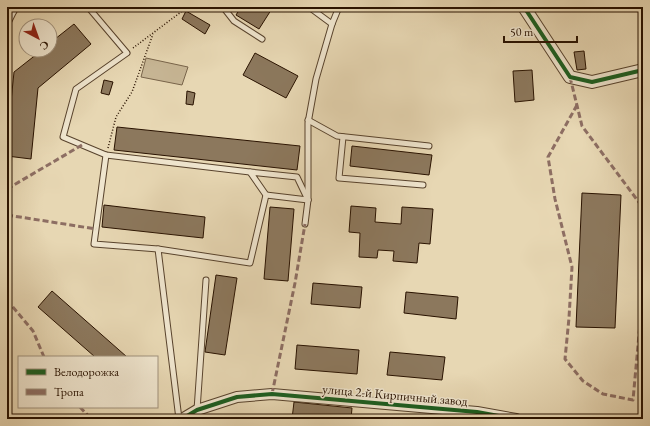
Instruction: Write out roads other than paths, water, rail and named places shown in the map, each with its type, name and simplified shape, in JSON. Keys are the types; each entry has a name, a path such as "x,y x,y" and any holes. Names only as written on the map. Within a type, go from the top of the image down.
{"street":[{"path":"524,7 570,77 592,82 643,70"},
{"name":"улица 2-й Кирпичный завод","path":"180,419 197,410 238,397 272,394 476,412 516,419"}],"lane":[{"path":"7,25 15,9 8,7"},
{"path":"88,7 127,53 76,89 63,136 106,155 298,177 308,200"},
{"path":"222,7 234,21 262,39"},
{"path":"309,7 332,24"},
{"path":"305,224 308,200 308,120 316,79 332,24 339,7"},
{"path":"308,120 337,136 429,146"},
{"path":"343,137 339,178 423,185"},
{"path":"106,155 94,244 158,249 250,263 266,195 250,172"},
{"path":"266,195 308,200"},
{"path":"158,249 180,419"},
{"path":"197,410 206,280"}]}
